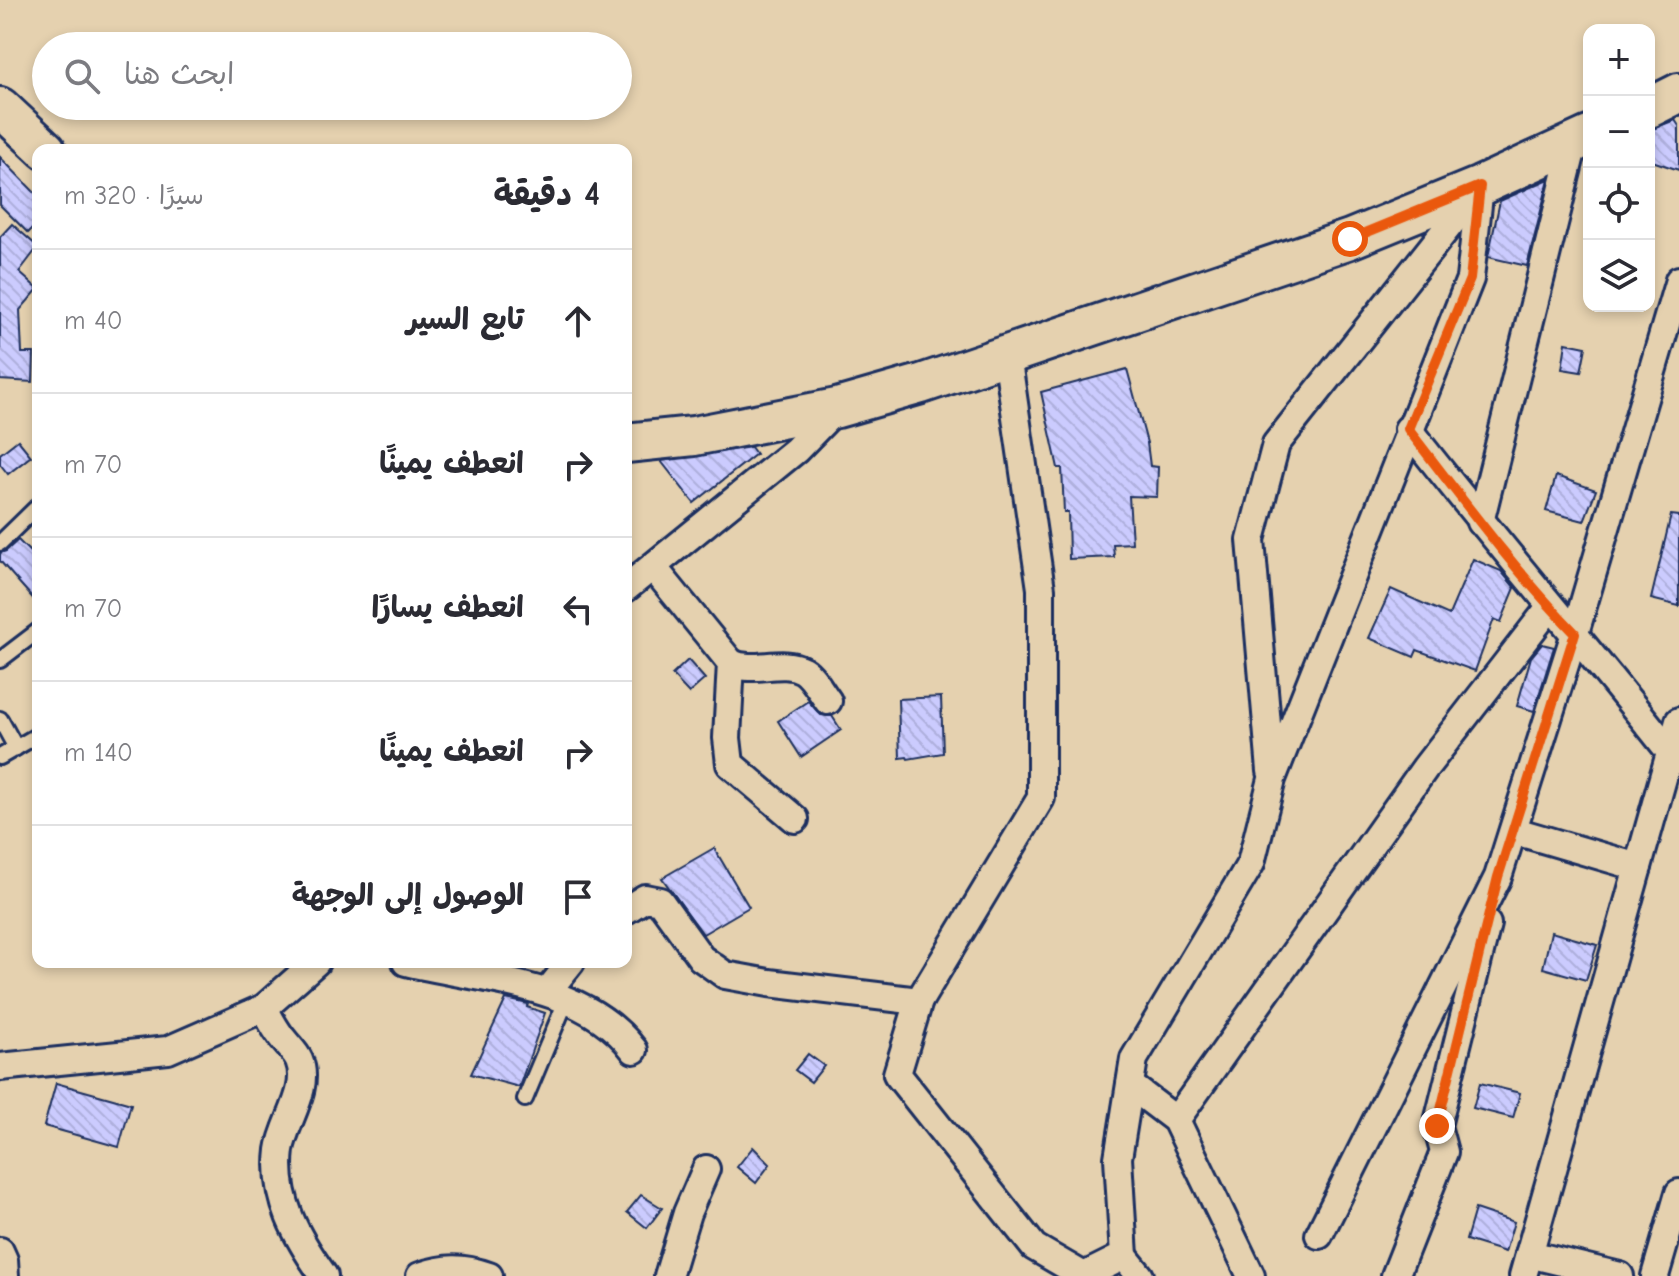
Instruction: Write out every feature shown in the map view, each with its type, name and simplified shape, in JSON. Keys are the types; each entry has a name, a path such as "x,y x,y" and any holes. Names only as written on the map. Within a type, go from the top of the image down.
{"main road":[{"path":"1655,105 1679,94"},
{"path":"0,107 40,144"},
{"path":"632,442 694,436 837,408 921,384 1350,239 1582,140"}],"street":[{"path":"1480,522 1582,140"},
{"path":"1007,355 1041,589 1041,798 919,1001 897,1074 1034,1247 1084,1276 1132,1266 1118,1158 1134,1059 1251,863 1272,779 1408,429 1470,279 1480,186"},
{"path":"1272,779 1251,540 1276,444 1480,186"},
{"path":"1319,1235 1498,877 1515,831 1679,280"},
{"path":"632,583 796,450 837,408"},
{"path":"1408,429 1550,607 1675,753"},
{"path":"653,567 731,663 750,669 791,666 806,671 828,701"},
{"path":"1176,1120 1425,768 1550,607"},
{"path":"731,663 727,738 730,764 795,819"},
{"path":"1620,1276 1526,1265 1638,867 1675,753 1679,721"},
{"path":"1515,831 1638,867"},
{"path":"1395,1276 1444,1152 1437,1126 1498,877"},
{"path":"632,906 645,898 660,901 701,958 725,975 919,1001"},
{"path":"0,1067 168,1050 264,1008 309,968"},
{"path":"432,968 556,996 620,1032 634,1050"},
{"path":"556,996 568,968"},
{"path":"264,1008 278,1034 299,1060 301,1075 300,1090 280,1150 281,1190 289,1220 324,1276"},
{"path":"1130,1085 1176,1120 1251,1276"},
{"path":"668,1276 687,1213 706,1169"},
{"path":"1655,1276 1679,1193"},
{"path":"0,1251 5,1276"},
{"path":"420,1276 443,1268 468,1269 489,1276"}],"lane":[{"path":"0,543 32,512"},
{"path":"0,660 32,636"},
{"path":"0,719 16,748"},
{"path":"0,757 32,739"},
{"path":"525,1099 556,996"}],"building":[{"path":"1675,120 1679,126 1679,170 1655,162 1655,128"},
{"path":"0,157 32,190 32,229 28,233 0,205"},
{"path":"1549,179 1527,266 1488,257 1500,201"},
{"path":"12,224 32,242 32,255 19,272 32,284 32,296 20,310 22,353 32,353 32,382 0,380 0,237"},
{"path":"1566,343 1586,347 1581,372 1562,369"},
{"path":"1127,369 1150,466 1158,467 1157,497 1129,496 1132,543 1113,544 1114,557 1069,559 1068,512 1064,512 1062,468 1058,468 1041,392"},
{"path":"18,440 31,456 8,474 0,464 0,454"},
{"path":"751,447 756,454 694,503 661,461"},
{"path":"1556,476 1596,490 1584,521 1546,511"},
{"path":"1671,515 1679,516 1679,606 1651,599"},
{"path":"18,540 32,554 32,597 0,561 0,553"},
{"path":"1473,559 1501,571 1515,588 1501,622 1494,619 1475,671 1417,650 1414,657 1369,638 1391,589 1449,615"},
{"path":"1542,644 1554,647 1534,711 1517,706 1531,657"},
{"path":"688,660 705,679 689,693 672,675"},
{"path":"941,697 943,753 900,758 898,699"},
{"path":"808,701 821,715 832,716 841,730 801,757 778,721"},
{"path":"714,848 749,907 703,934 662,878"},
{"path":"1551,932 1597,945 1586,980 1543,968"},
{"path":"506,999 528,1004 527,1007 545,1013 519,1087 471,1074"},
{"path":"808,1054 824,1066 811,1082 795,1070"},
{"path":"56,1083 131,1104 119,1147 44,1126"},
{"path":"1480,1083 1520,1093 1513,1118 1473,1108"},
{"path":"753,1147 770,1164 756,1183 737,1167"},
{"path":"641,1195 662,1208 647,1228 627,1212"},
{"path":"1475,1209 1514,1222 1505,1252 1466,1240"}],"route":[{"path":"1350,239 1480,186 1470,279 1408,429 1480,522 1575,633 1498,877 1437,1126"}]}
